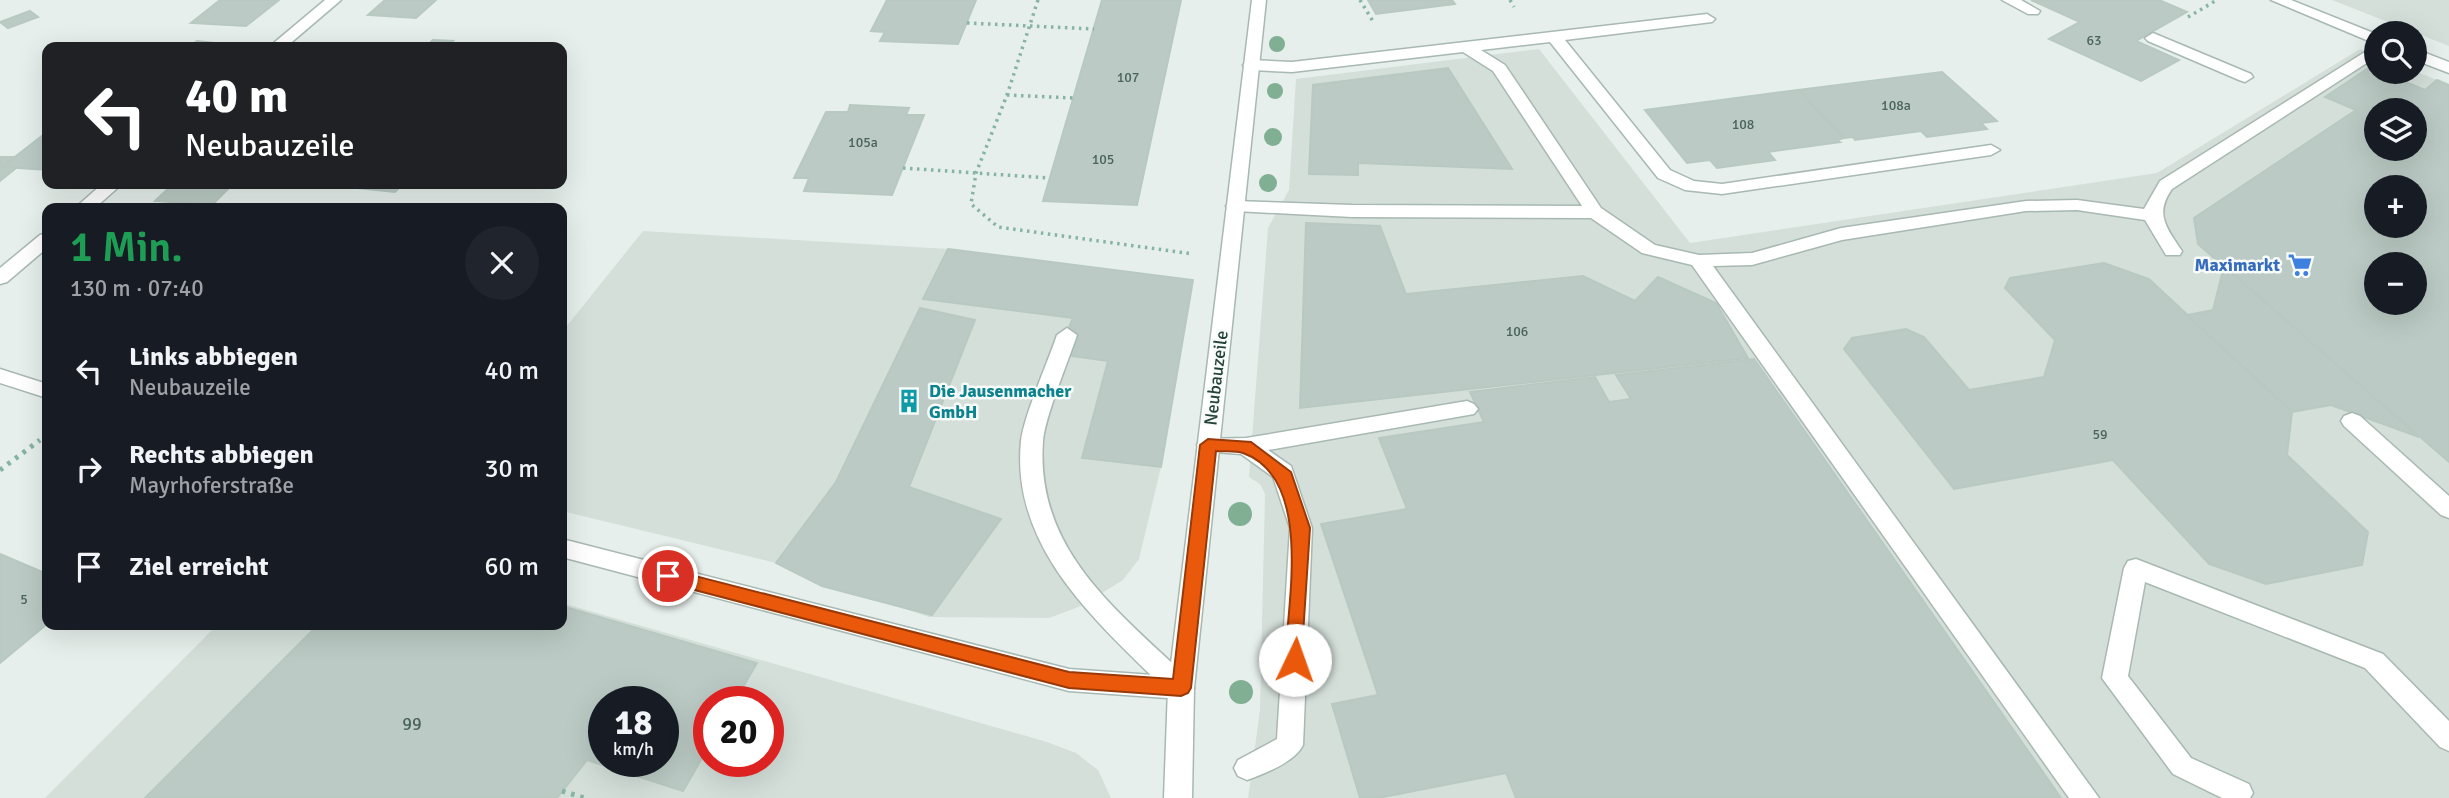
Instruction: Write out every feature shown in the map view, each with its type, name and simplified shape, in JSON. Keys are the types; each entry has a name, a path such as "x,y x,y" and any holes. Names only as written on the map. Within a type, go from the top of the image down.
{"street":[{"path":"283,42 334,0"},
{"name":"Neubauzeile","path":"1178,798 1181,688 1259,0"},
{"path":"2009,0 2033,11"},
{"path":"2278,0 2364,34"},
{"path":"1251,65 1292,67 1707,19"},
{"path":"1555,38 1664,174 1698,188 1722,189 1992,150"},
{"path":"2153,38 2245,77"},
{"path":"1468,48 1499,68 1595,212 1649,249 1699,261 1752,259 1841,234 2026,206 2077,205 2153,216"},
{"path":"2173,251 2161,238 2153,216 2153,201 2166,185 2364,58"},
{"path":"2427,59 2449,68"},
{"path":"90,203 107,189"},
{"path":"1235,206 1352,211 1595,212"},
{"path":"0,278 42,243"},
{"path":"1699,261 2085,798"},
{"path":"1067,335 1032,439 1033,496 1055,551 1091,600 1181,688"},
{"path":"0,376 42,389"},
{"path":"1208,445 1246,446 1467,409"},
{"path":"2352,421 2449,509"},
{"path":"1246,446 1283,472 1301,528 1290,745 1247,768"},
{"path":"567,549 1069,680 1181,688"},
{"path":"2239,793 2182,766 2115,678 2136,568 2374,661 2449,739"}],"path":[{"path":"1038,0 1007,95 976,173 971,204 998,227 1230,259"},
{"path":"967,23 1094,29"},
{"path":"1007,95 1073,98"},
{"path":"903,168 1049,178"},
{"path":"0,470 40,440"},
{"path":"562,791 585,798"}],"shaded area":[{"path":"2332,0 2449,0 2449,46 2427,37 2427,21 2385,21"},
{"path":"1539,49 1690,243 2157,173 2360,49 2364,51 2364,84 2427,84 2427,76 2449,85 2449,798 1248,798 1260,710 1265,494 1260,484 1249,477 1268,228 1289,190 1296,79"},
{"path":"643,231 948,249 1193,280 1161,467 1139,559 1123,580 1081,606 1049,618 929,617 870,597 822,586 776,563 567,512 567,326"},
{"path":"567,604 1047,742 1076,753 1098,770 1111,798 45,798 212,630 567,630"}],"building":[{"path":"220,0 279,0 246,26 191,23"},
{"path":"385,0 436,0 416,18 368,15"},
{"path":"887,0 976,0 958,44 880,41 885,32 871,31"},
{"path":"1102,0 1181,0 1137,205 1043,201"},
{"path":"1368,0 1452,0 1455,4 1376,14"},
{"path":"2031,0 2159,0 2187,12 2136,41 2179,60 2141,81 2049,39 2080,22"},
{"path":"30,11 38,17 8,28 0,22"},
{"path":"433,40 453,41 452,42 431,42"},
{"path":"1448,68 1512,169 1358,163 1358,175 1309,174 1313,85"},
{"name":"Maximarkt","path":"2364,71 2364,84 2411,84 2425,90 2437,80 2449,85 2449,462 2198,244 2194,218 2356,110 2325,97"},
{"path":"1942,72 1997,121 1981,123 1987,129 1927,137 1921,131 1855,140 1853,137 1844,138 1798,90"},
{"path":"1798,90 1844,138 1837,140 1840,142 1768,152 1775,160 1717,168 1710,160 1687,163 1645,110"},
{"path":"850,105 909,108 906,115 924,115 892,195 804,191 809,178 794,178 826,112 848,112"},
{"path":"42,136 42,170 2,167"},
{"path":"0,157 15,157 2,167 16,168 0,181"},
{"path":"168,189 228,189 214,203 155,201"},
{"path":"366,189 398,189 395,192"},
{"path":"1306,223 1380,226 1406,294 1583,276 1635,301 1658,277 1716,303 1748,358 1300,408"},
{"path":"948,249 1193,280 1161,467 1082,458 1108,361 1058,354 1073,318 923,299"},
{"path":"2104,263 2149,279 2292,412 2287,455 2368,532 2362,565 2266,584 2209,564 2113,460 1954,489 1844,349 1852,338 1906,329 1924,337 1969,390 2044,377 2055,340 2005,288 2010,278"},
{"path":"2224,266 2419,437 2331,405 2292,412 2187,315 2213,310"},
{"name":"Die Jausenmacher GmbH","path":"920,308 975,320 909,487 1001,519 932,615 822,586 776,563 836,482"},
{"path":"1754,359 2061,798 1516,798 1506,773 1378,798 1360,798 1332,704 1378,695 1321,524 1407,509 1379,438 1484,422 1470,392 1595,377 1609,402 1631,399 1616,375"},
{"path":"0,554 42,572 42,628 0,663"},
{"path":"567,607 757,663 743,686 693,686 693,774 683,791 640,777 679,777 679,686 588,686 588,760 557,798 145,798 313,630 567,630"}],"place":[{"name":"Maximarkt","path":"2300,265"},
{"name":"Die Jausenmacher GmbH","path":"909,401"}],"route":[{"path":"668,576 1069,680 1181,688 1208,445 1246,446 1283,472 1301,528 1295,660"}]}
